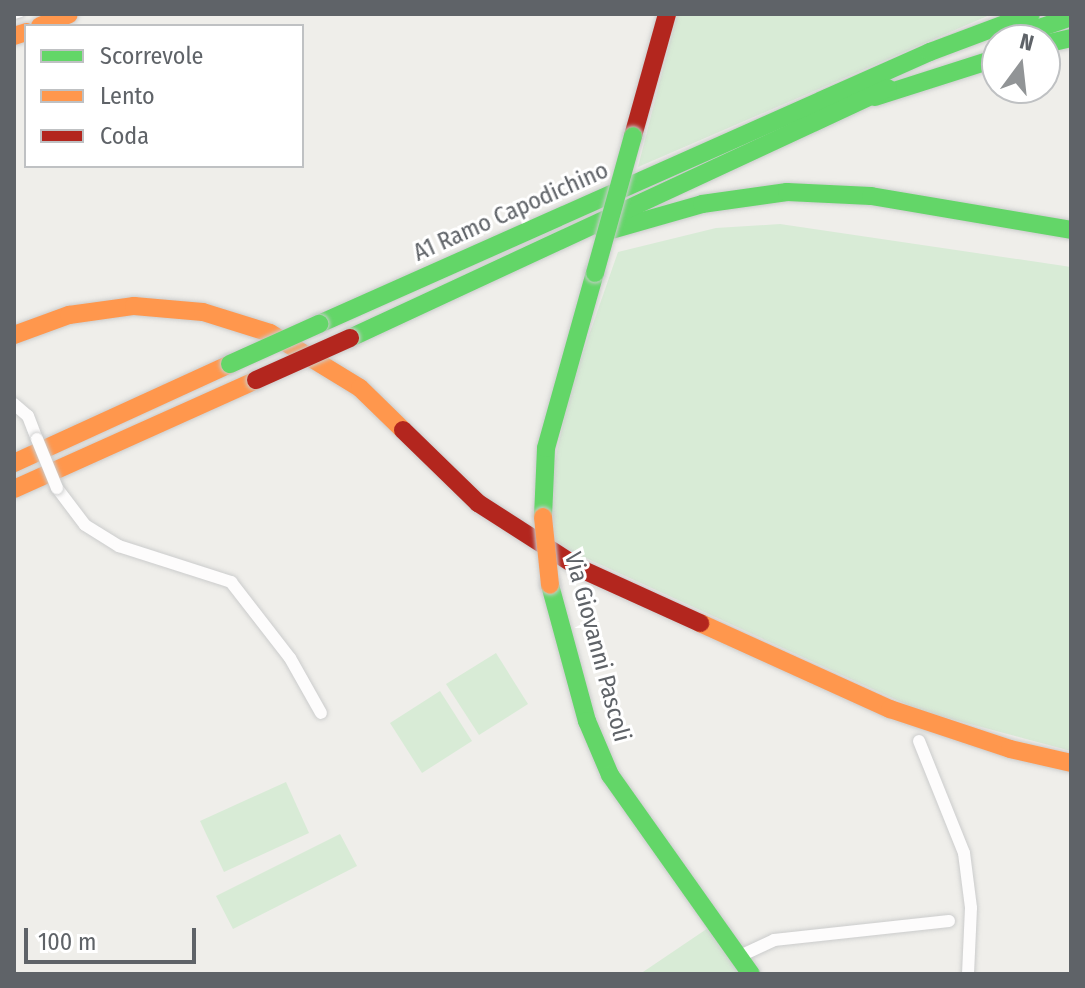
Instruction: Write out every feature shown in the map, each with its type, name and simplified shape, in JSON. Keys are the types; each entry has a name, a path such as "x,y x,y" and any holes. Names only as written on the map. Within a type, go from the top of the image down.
{"main road":[{"path":"45,24 69,14"},
{"name":"Via Giovanni Pascoli","path":"667,14 546,448 543,517 550,585 587,721 610,775 751,974"},
{"name":"A1 Ramo Capodichino","path":"14,463 930,52 1031,14"},
{"path":"1050,24 1071,17"},
{"name":"A1 Ramo Capodichino","path":"14,489 350,338 858,102 981,49"},
{"path":"858,102 981,63"},
{"path":"562,239 702,204 787,192 871,196 1071,230"},
{"path":"1006,219 1071,239"},
{"path":"14,335 69,315 134,306 203,312 270,333 360,388 478,503 581,569 890,709 969,737 1071,763"}],"street":[{"path":"14,404 28,416 57,488 85,525 119,546 231,582 290,658 321,713"},
{"path":"919,741 964,853 971,908 968,974"},
{"path":"740,956 774,940 949,921"}],"lane":[{"path":"14,16 21,14"}],"green space":[{"path":"677,14 992,14 638,167"},
{"path":"780,224 1071,267 1071,751 921,711 553,543 553,471 570,390 618,252 716,228"},
{"path":"496,653 528,704 479,735 446,684"},
{"path":"440,691 472,741 422,773 390,723"},
{"path":"286,782 309,833 224,872 200,821"},
{"path":"340,834 357,866 233,929 216,896"},
{"path":"714,924 745,974 640,974"}],"traffic: fast":[{"path":"319,324 930,52 1031,14"},
{"path":"1051,24 1071,17"},
{"path":"1061,40 1071,38"},
{"path":"875,97 981,63"},
{"path":"350,338 888,88"},
{"path":"595,273 633,136"},
{"path":"604,232 702,204 787,192 871,196 1071,230"},
{"path":"543,517 546,448 595,273"},
{"path":"230,364 319,324"},
{"path":"550,585 587,721 610,775 751,974"}],"traffic: slow":[{"path":"45,24 69,14"},
{"path":"14,36 24,33"},
{"path":"14,335 69,315 134,306 203,312 270,333 360,388 403,430"},
{"path":"14,463 230,364"},
{"path":"14,489 256,380"},
{"path":"543,517 550,585"},
{"path":"700,623 890,709 1010,749 1071,763"}],"traffic: jam":[{"path":"633,136 667,14"},
{"path":"256,380 350,338"},
{"path":"403,430 478,503 581,569 700,623"}]}
